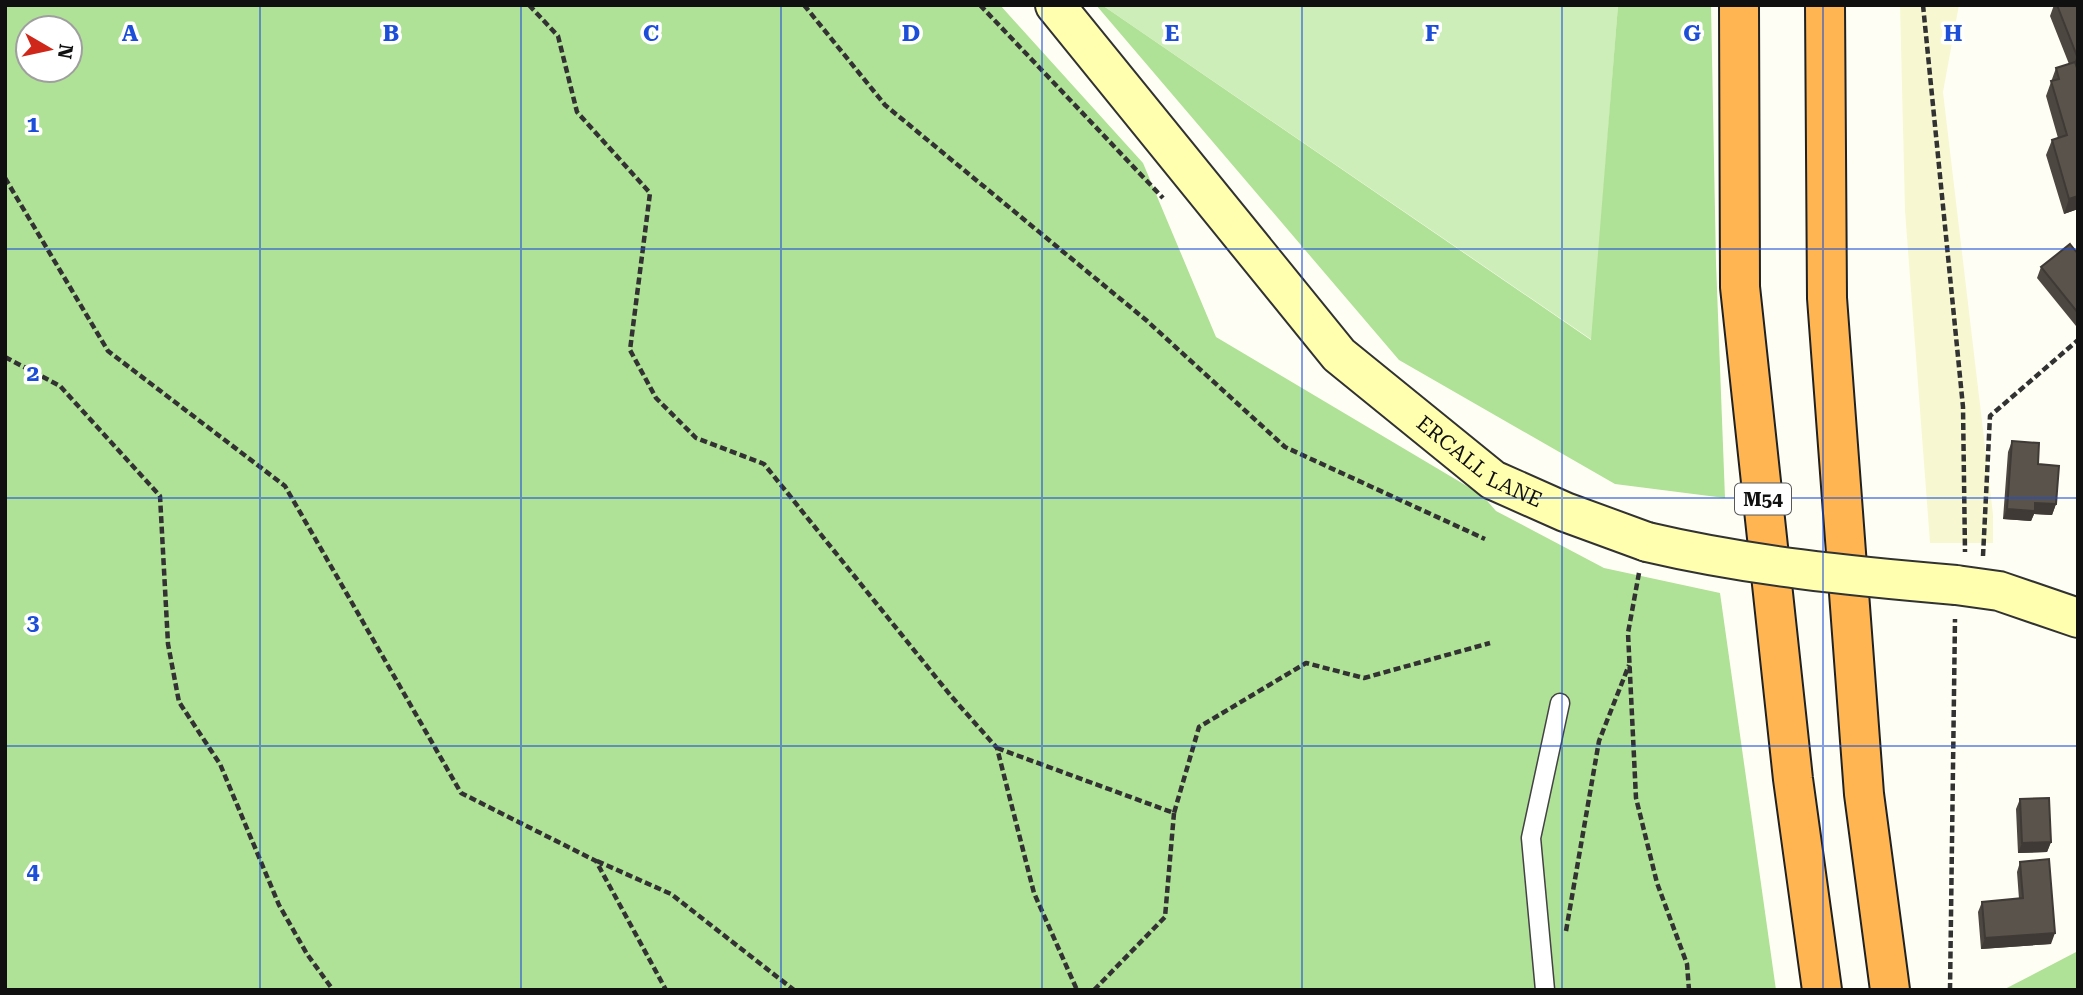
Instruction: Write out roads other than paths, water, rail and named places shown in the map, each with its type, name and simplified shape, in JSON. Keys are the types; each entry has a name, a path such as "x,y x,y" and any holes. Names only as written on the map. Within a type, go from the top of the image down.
{"highway":[{"name":"M54","path":"1739,5 1740,287 1793,779 1822,990"},
{"path":"1825,5 1828,312 1864,794 1890,990"}],"street":[{"name":"ERCALL LANE","path":"1055,5 1339,355 1493,480 1565,512 1647,542 1716,558 1821,574 1999,591 2078,618"}],"lane":[{"path":"1545,990 1531,838 1560,703"}]}
